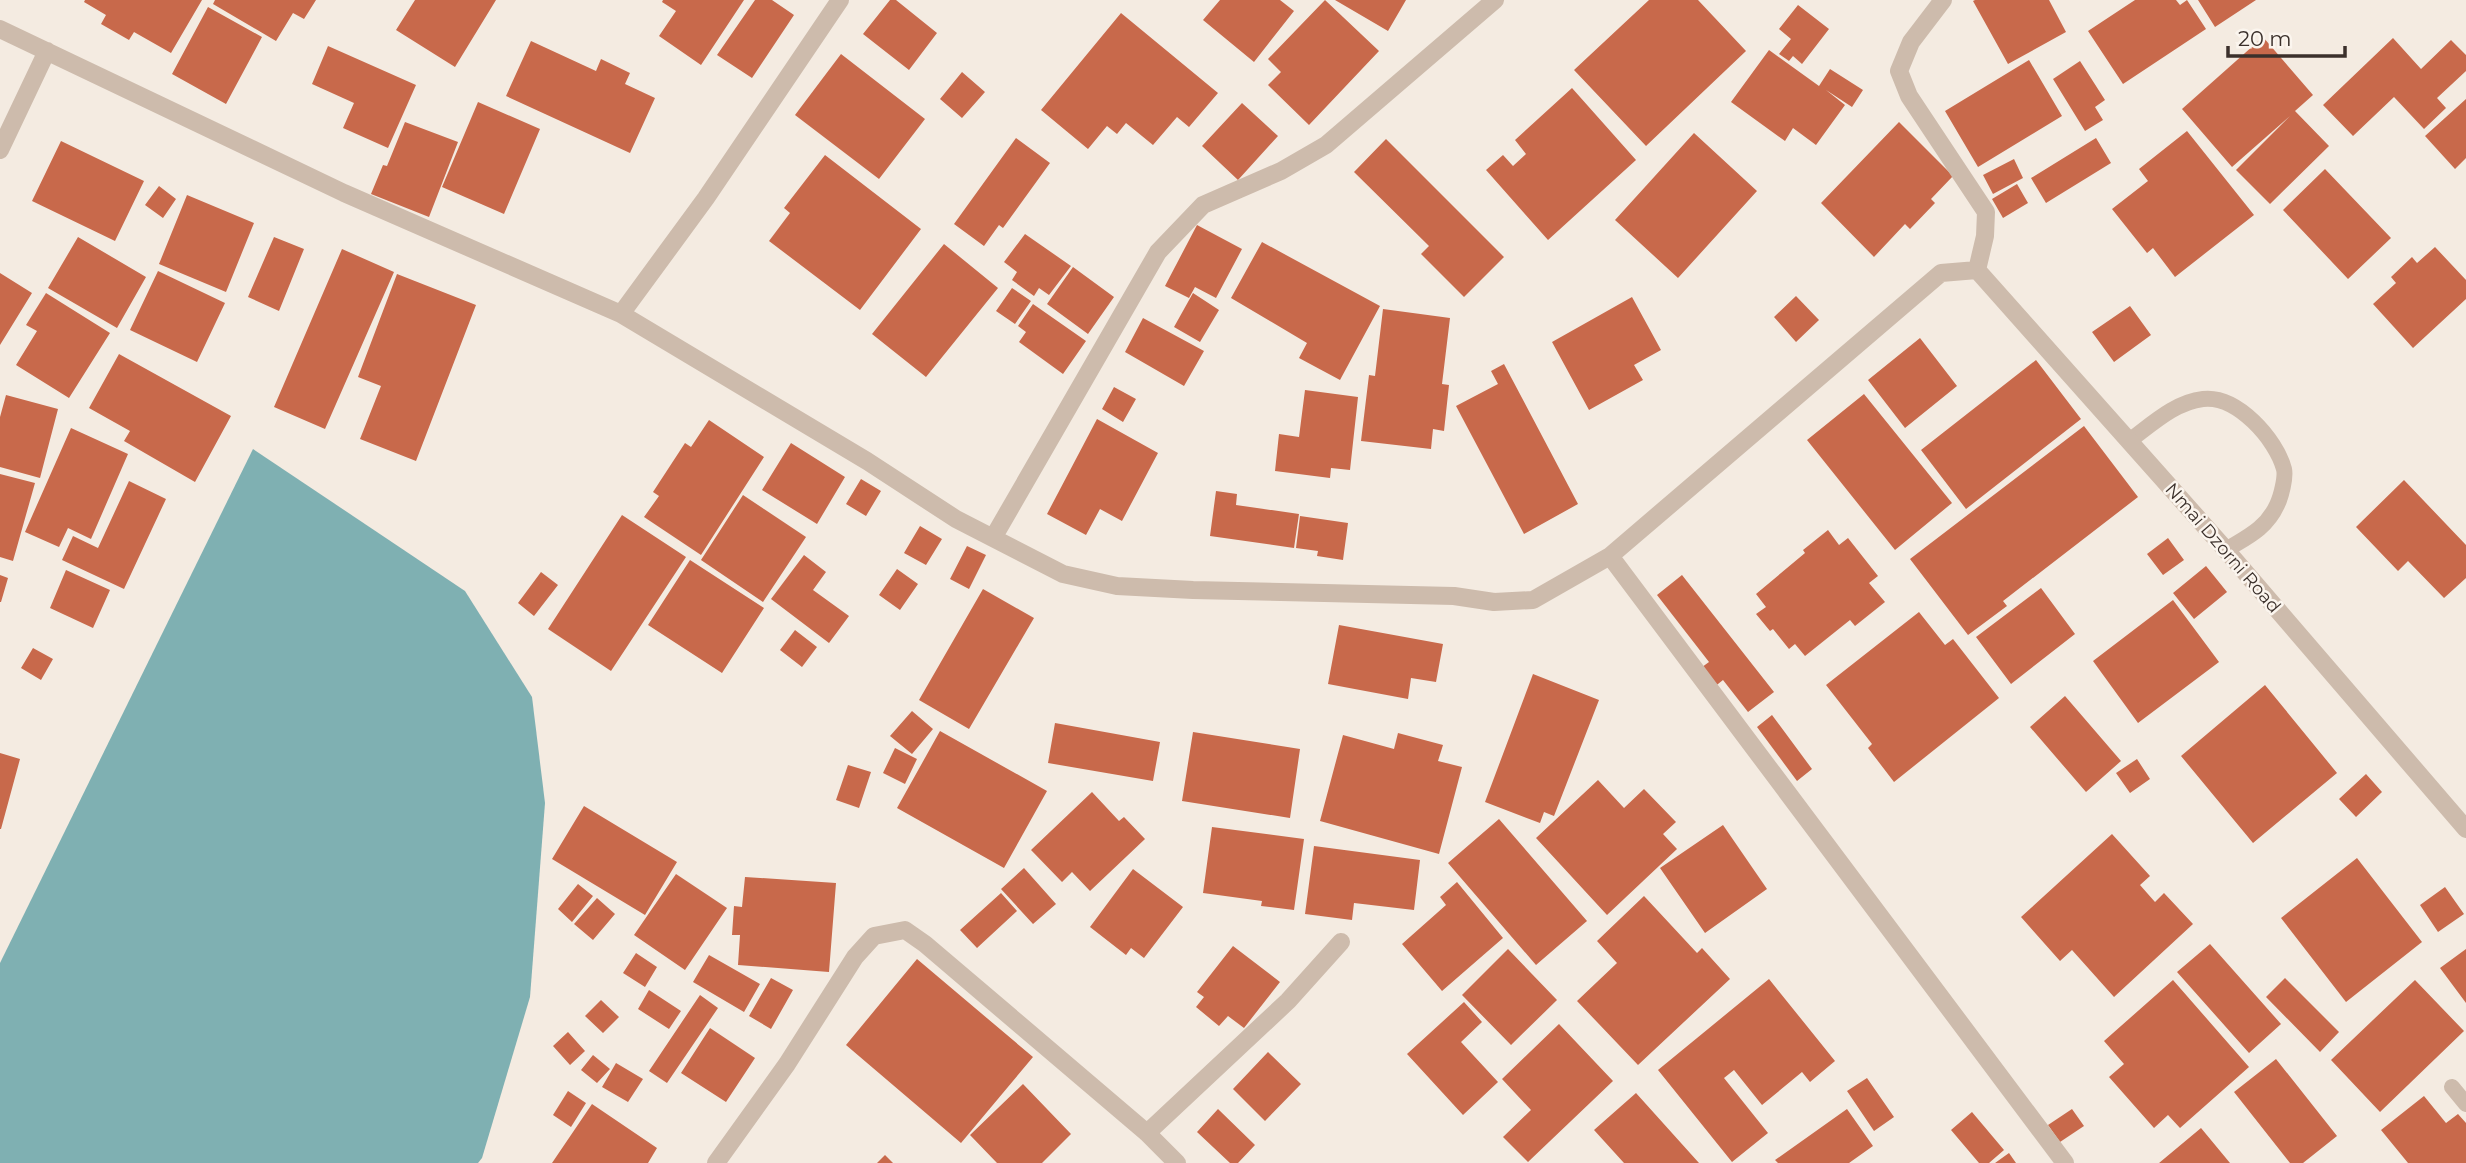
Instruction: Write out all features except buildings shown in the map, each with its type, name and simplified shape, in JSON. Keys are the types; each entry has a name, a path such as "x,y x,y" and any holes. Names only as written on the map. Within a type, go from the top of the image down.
{"street":[{"path":"621,314 706,198 840,0"},
{"path":"993,538 1158,252 1203,205 1281,171 1326,145 1495,0"},
{"path":"0,29 344,193 621,314 867,461 956,519 1063,574 1117,586 1454,596 1494,602 1533,600 1609,556 1941,273 1977,270 1985,236 1986,212 1909,96 1899,71 1911,42 1943,0"},
{"path":"0,150 47,51"},
{"name":"Nmai Dzorni Road","path":"1977,270 2225,550 2466,829"},
{"path":"1609,556 2065,1163"},
{"path":"716,1163 787,1064 855,957 874,936 905,930 925,944 1147,1133 1177,1163"},
{"path":"1147,1133 1288,1001 1341,942"}],"lane":[{"path":"2129,441 2180,405 2206,398 2225,404 2253,419 2273,443 2285,471 2278,504 2263,528 2225,550"},
{"path":"2452,1087 2466,1104"}],"water":[{"path":"253,449 465,591 532,697 545,803 530,997 482,1158 478,1163 0,1163 0,963"}]}
